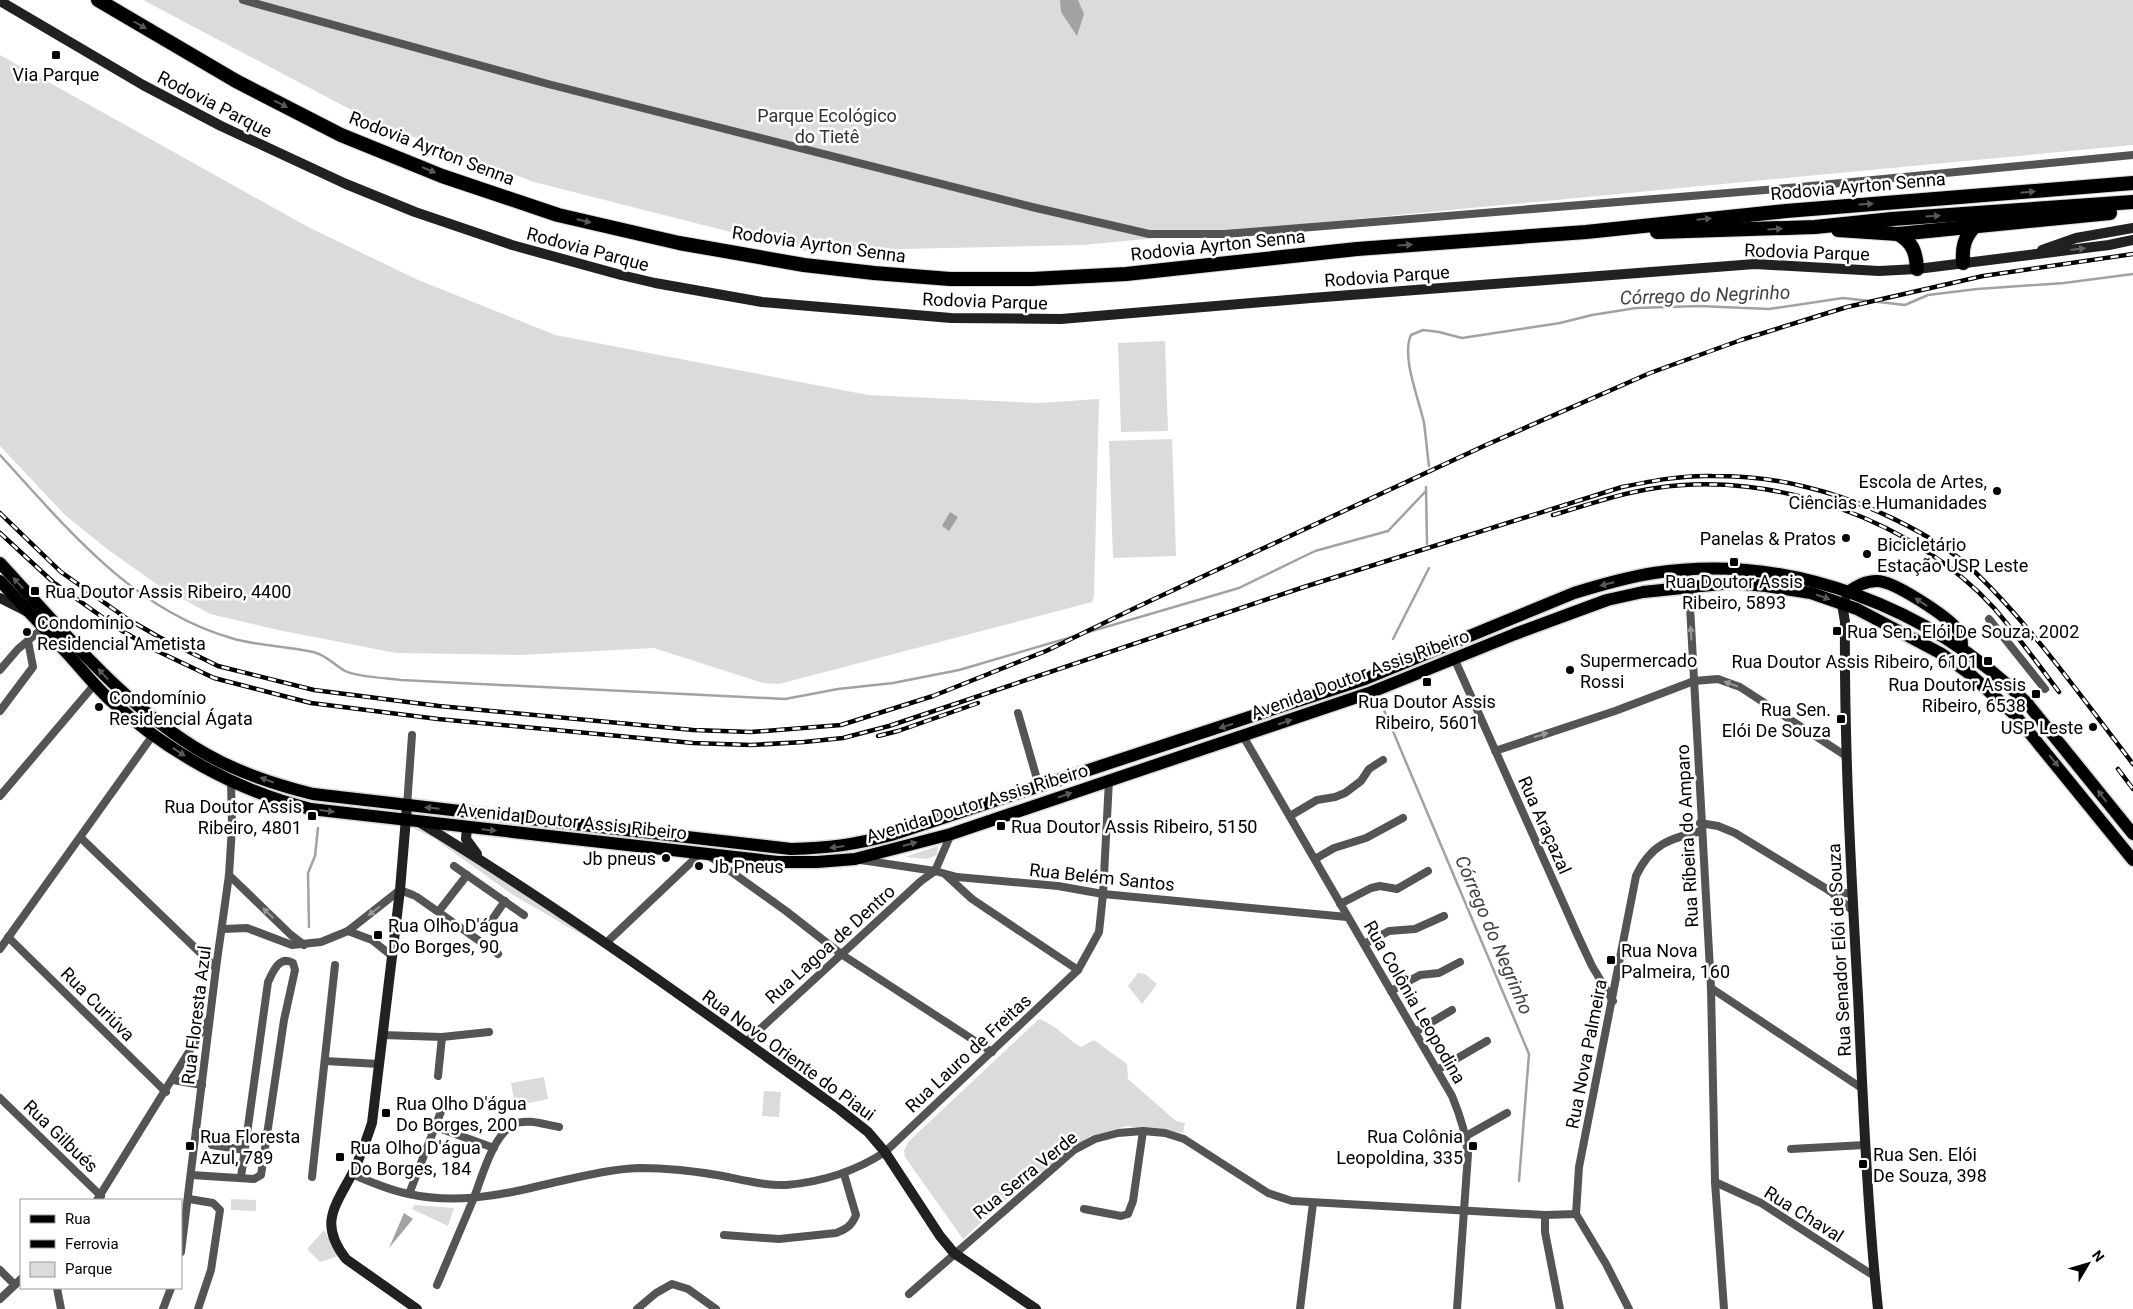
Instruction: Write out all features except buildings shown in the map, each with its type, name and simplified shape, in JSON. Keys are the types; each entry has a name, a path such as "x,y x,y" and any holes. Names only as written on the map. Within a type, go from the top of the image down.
{"highway":[{"name":"Rodovia Ayrton Senna","path":"98,0 236,81 341,135 442,176 558,215 679,243 804,265 950,279 1032,280 1126,274 1357,249 1586,232 1786,210 2133,183"},
{"name":"Rodovia Ayrton Senna","path":"1586,232 1686,232 1815,227 1892,219 2133,202"},
{"path":"1815,227 1859,233 1898,234 2133,209"},
{"path":"1963,263 1965,238 1976,225"},
{"path":"1898,234 1912,244 1917,269"}],"main road":[{"name":"Avenida Doutor Assis Ribeiro","path":"0,563 114,685 155,721 208,755 234,768 288,788 314,794 407,806 791,849 853,845 890,835 1365,678 1574,593 1655,573 1688,570 1758,571 1821,583 1848,592 1901,615 1962,649 2027,702 2133,834"},
{"name":"Avenida Doutor Assis Ribeiro","path":"0,581 108,698 153,734 192,760 231,782 285,803 310,809 778,862 817,862 855,859 951,834 1369,693 1454,658 1607,600 1643,592 1688,586 1731,583 1766,586 1811,593 1857,609 1942,654 1972,675 2014,715 2133,860"},
{"path":"1848,592 1867,582 1891,583 1946,619 1961,636 1962,649 1952,654 1942,654"}],"street":[{"name":"Rodovia Parque","path":"0,0 143,85 221,126 346,184 415,212 512,245 621,275 762,302 951,318 1061,319 1755,264 1879,271 1917,269 2030,256 2133,240"},
{"path":"243,0 548,84 1023,205 1149,234 1225,234 1790,188 2133,155"},
{"name":"Rodovia Parque","path":"2030,256 2076,238 2133,228"},
{"name":"Rua Ríbeira do Amparo","path":"1688,570 1710,988 1715,1182 1724,1309"},
{"path":"1842,604 1848,592"},
{"path":"0,598 30,613"},
{"name":"Rua Senador Elói de Souza","path":"1842,604 1846,622 1846,756 1852,894 1865,1145 1878,1309"},
{"path":"1846,622 1857,609"},
{"path":"1989,619 2045,689"},
{"path":"0,670 18,649 43,628"},
{"path":"0,711 33,667 28,641"},
{"name":"Rua Araçazal","path":"1454,658 1582,943 1613,1001"},
{"path":"1495,750 1615,711 1694,680 1718,679 1736,685 1846,756"},
{"path":"0,796 95,684"},
{"path":"1018,713 1039,786"},
{"path":"0,949 81,838 153,734"},
{"path":"412,735 407,806 412,821 400,890 372,1123 365,1146 335,1204 331,1218 333,1236 338,1248 356,1267 418,1309"},
{"name":"Rua Colônia Leopodina","path":"1243,736 1452,1096 1466,1136 1468,1154 1457,1309"},
{"path":"1290,816 1317,800 1335,797 1349,790 1361,781 1369,769 1383,760"},
{"name":"Rua Lauro de Freitas","path":"352,1174 390,1189 409,1194 429,1197 474,1198 612,1170 640,1168 703,1173 785,1185 844,1174 871,1161 885,1152 1078,970 1099,932 1109,780"},
{"name":"Rua Floresta Azul","path":"182,1245 229,875 232,827 231,782"},
{"path":"1315,859 1334,848 1366,838 1404,818"},
{"name":"Rua Novo Oriente do Piaui","path":"412,821 487,863 606,943 854,1120 868,1132 885,1152 940,1236 954,1253 1036,1309"},
{"path":"1701,827 1718,826 1735,833 1830,892 1853,911"},
{"name":"Rua Novo Oriente do Piaui","path":"467,827 466,839 487,863"},
{"name":"Rua Nova Palmeira","path":"1576,1214 1579,1168 1613,1001 1630,895 1641,865 1653,850 1664,842 1701,827"},
{"path":"935,871 951,834"},
{"path":"81,838 216,968"},
{"path":"606,943 703,853 786,911 841,954 992,1052"},
{"name":"Rua Belém Santos","path":"855,859 944,874 1058,886 1103,894 1347,917"},
{"path":"454,866 524,915"},
{"name":"Rua Lagoa de Dentro","path":"746,1042 921,881 935,871"},
{"path":"1340,904 1371,888 1380,886 1397,889 1428,871"},
{"path":"944,874 972,900 1078,970"},
{"path":"229,875 291,935 304,945"},
{"path":"439,912 467,875"},
{"path":"400,890 415,896 498,954"},
{"path":"223,929 247,928 258,930 292,945 321,942 348,931 400,890"},
{"path":"1830,892 1852,894"},
{"path":"489,924 505,902"},
{"path":"1364,944 1389,931 1415,929 1444,916"},
{"path":"348,931 372,940 392,956"},
{"name":"Rua Curiúva","path":"8,937 166,1092"},
{"path":"191,1175 258,1178 261,1175 284,1020 295,970 293,963 286,960 282,960 268,982 240,1177"},
{"path":"1391,990 1420,974 1439,973 1460,962"},
{"path":"312,1177 335,965"},
{"path":"1710,988 1862,1089"},
{"path":"1415,1032 1452,1010"},
{"path":"99,1198 210,1018"},
{"path":"382,1035 442,1037 489,1032"},
{"path":"438,1076 442,1037"},
{"path":"1437,1070 1487,1041"},
{"path":"325,1061 379,1064"},
{"path":"173,1080 202,1085"},
{"name":"Rua Gilbués","path":"0,1098 99,1198"},
{"path":"409,1194 442,1109"},
{"path":"1466,1136 1507,1113"},
{"path":"437,1285 494,1148 508,1128 516,1123 526,1121 559,1127"},
{"path":"436,1127 494,1148"},
{"path":"1084,1209 1121,1216 1128,1214 1133,1201 1143,1131"},
{"name":"Rua Serra Verde","path":"909,1294 1074,1150 1095,1138 1118,1133 1143,1131 1165,1133 1184,1139 1268,1193 1292,1201 1545,1215 1576,1214"},
{"path":"212,1145 245,1150"},
{"path":"1791,1149 1865,1145"},
{"path":"724,1235 779,1239 836,1233 845,1230 856,1215 844,1174"},
{"name":"Rua Chaval","path":"1715,1182 1762,1203 1874,1276"},
{"path":"189,1199 213,1204 220,1210 211,1270 198,1309"},
{"path":"1300,1309 1313,1203"},
{"path":"1576,1214 1606,1264 1629,1309"},
{"path":"1545,1215 1545,1232 1560,1309"},
{"path":"0,1270 14,1285"},
{"path":"0,1299 20,1280"},
{"path":"637,1309 656,1293 672,1284 688,1289 716,1309"},
{"path":"57,1289 61,1309"},
{"path":"163,1309 171,1289"}],"green space":[{"name":"Parque Ecológico do Tietê","path":"143,0 2133,0 2133,145 1083,245 805,251 534,182 376,123"},
{"path":"0,55 308,227 416,279 555,335 868,395 1039,403 1099,399 1094,596 1092,602 779,684 763,683 654,648 520,655 396,653 278,630 210,614 158,585 107,549 65,515 0,446"},
{"path":"1165,341 1168,431 1121,432 1118,343"},
{"path":"1172,439 1176,556 1113,558 1109,441"},
{"path":"409,826 436,828 448,840 596,943 513,895 435,839"},
{"path":"938,846 937,855 927,859 905,857"},
{"path":"1138,973 1145,974 1157,984 1142,1004 1128,986"},
{"path":"1039,1019 1051,1025 1081,1047 1094,1040 1127,1064 1128,1079 1176,1121 1185,1123 1183,1133 1127,1126 1090,1136 1012,1194 963,1239 905,1157 904,1151 908,1142"},
{"path":"544,1077 548,1099 515,1106 511,1083"},
{"path":"764,1091 781,1092 779,1117 762,1116"},
{"path":"231,1199 256,1200 256,1211 231,1210"},
{"path":"414,1205 454,1208 448,1226 412,1209"},
{"path":"324,1230 338,1256 320,1262 307,1249"}],"shaded area":[{"path":"1060,0 1078,0 1084,14 1077,36 1061,12"},
{"path":"950,512 958,517 949,531 942,526"},
{"path":"404,1213 413,1219 389,1248"}],"waterway":[{"name":"Córrego do Negrinho","path":"1429,466 1424,423 1409,366 1408,355 1408,344 1411,335 1423,330 1462,338 1560,323 1592,315 1636,308 1699,306 1769,309 1843,298 1905,305 1928,295 1977,289 2064,283 2133,274"},
{"path":"0,455 76,537 132,587 162,607 195,625 231,638 317,653 345,671 372,677 785,699 838,689 893,683 959,670 1239,588 1315,551 1388,531 1425,492"},
{"name":"Córrego do Negrinho","path":"1426,487 1427,544"},
{"name":"Córrego do Negrinho","path":"1393,639 1429,568"},
{"name":"Córrego do Negrinho","path":"1384,710 1529,1054 1519,1181"},
{"path":"309,927 308,873 315,856 318,828"}],"railway":[{"path":"0,513 61,572 126,618 159,637 218,666 314,690 439,706 693,730 751,732 841,725 933,696 1046,651 1486,445 1650,373 1741,340 1847,307 1983,276 2133,254"},
{"path":"0,533 53,582 119,629 153,649 214,678 311,703 438,719 693,743 751,745 843,738 889,726 1304,587 1622,487 1690,476 1759,478 1795,484 1850,500 1873,509 1917,531 1957,557 1974,571 2017,616 2133,764"},
{"path":"1553,515 1643,490 1701,484 1747,487 1794,495 1839,508 1883,527 1924,550 1961,577 1994,608 2059,692"},
{"path":"878,736 898,731 978,703"},
{"path":"2118,769 2133,789"}],"place":[{"name":"Via Parque","path":"56,55"},
{"name":"Escola de Artes, Ciências e Humanidades","path":"1997,491"},
{"name":"Panelas & Pratos","path":"1846,538"},
{"name":"Bicicletário Estação USP Leste","path":"1867,554"},
{"name":"Rua Doutor Assis Ribeiro, 5893","path":"1734,562"},
{"name":"Rua Doutor Assis Ribeiro, 4400","path":"35,591"},
{"name":"Rua Sen. Elói De Souza, 2002","path":"1837,631"},
{"name":"Condomínio Residencial Ametista","path":"27,632"},
{"name":"Rua Doutor Assis Ribeiro, 6101","path":"1988,661"},
{"name":"Supermercado Rossi","path":"1570,670"},
{"name":"Rua Doutor Assis Ribeiro, 5601","path":"1427,682"},
{"name":"Rua Doutor Assis Ribeiro, 6538","path":"2036,694"},
{"name":"Condomínio Residencial Ágata","path":"99,707"},
{"name":"Rua Sen. Elói De Souza","path":"1841,719"},
{"name":"USP Leste","path":"2093,727"},
{"name":"Rua Doutor Assis Ribeiro, 4801","path":"312,816"},
{"name":"Rua Doutor Assis Ribeiro, 5150","path":"1001,826"},
{"name":"Jb pneus","path":"666,858"},
{"name":"Jb Pneus","path":"699,866"},
{"name":"Rua Olho D'água Do Borges, 90","path":"378,935"},
{"name":"Rua Nova Palmeira, 160","path":"1611,960"},
{"name":"Rua Olho D'água Do Borges, 200","path":"386,1113"},
{"name":"Rua Floresta Azul, 789","path":"190,1146"},
{"name":"Rua Colônia Leopoldina, 335","path":"1473,1146"},
{"name":"Rua Olho D'água Do Borges, 184","path":"340,1157"},
{"name":"Rua Sen. Elói De Souza, 398","path":"1863,1164"}]}
